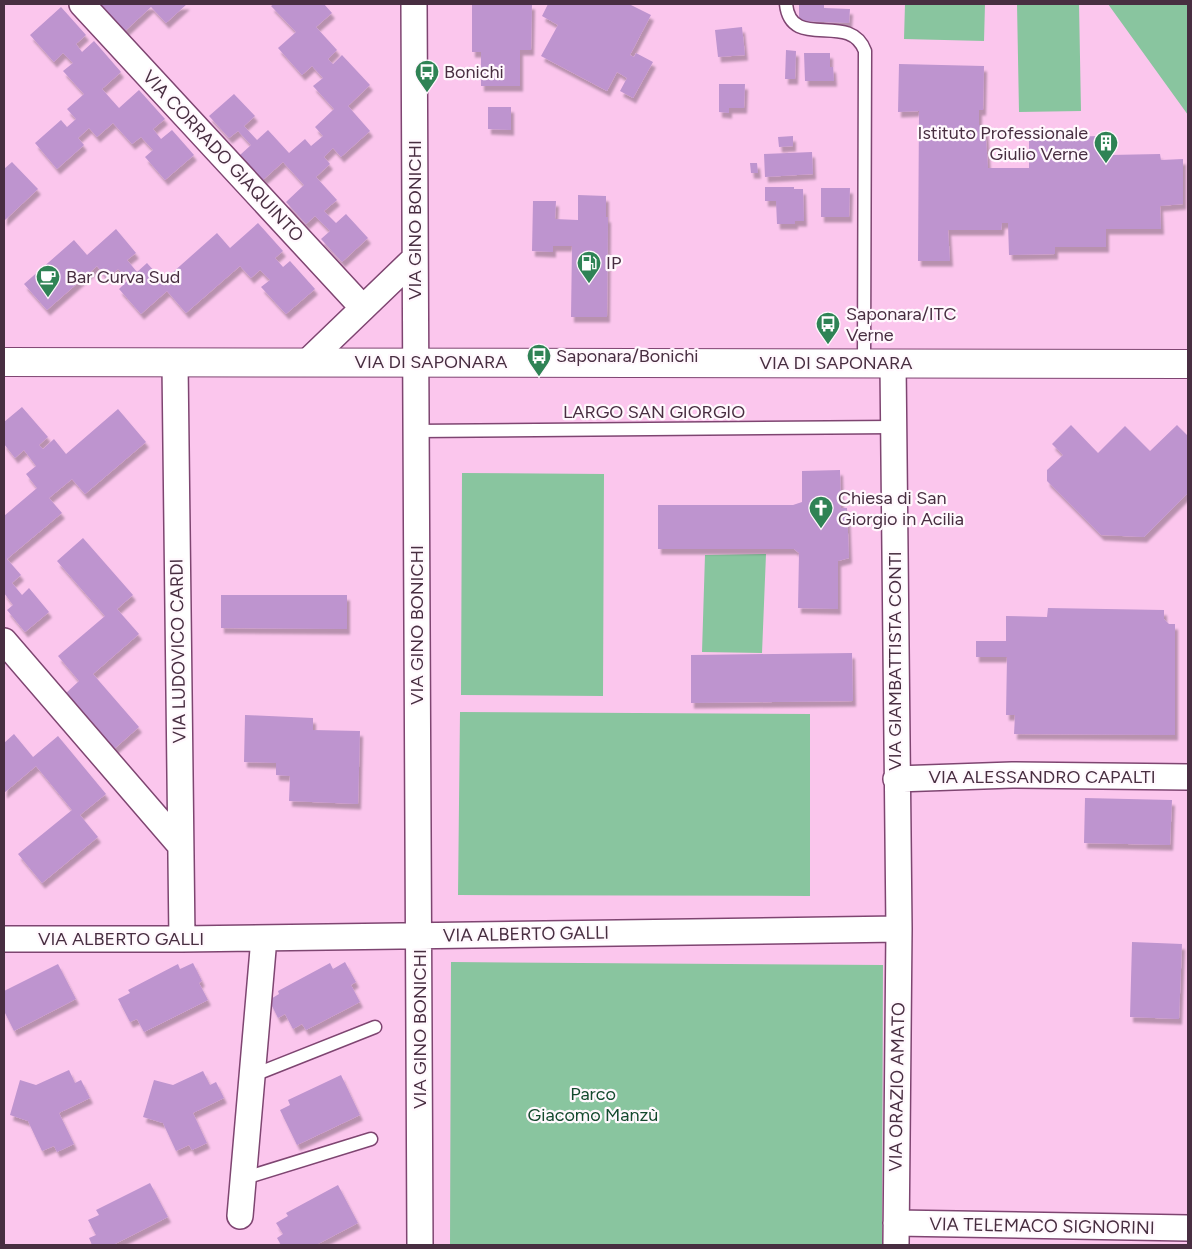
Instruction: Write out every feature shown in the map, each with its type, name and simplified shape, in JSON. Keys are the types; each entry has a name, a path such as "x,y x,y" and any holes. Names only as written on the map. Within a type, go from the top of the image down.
{"street":[{"name":"VIA CORRADO GIAQUINTO","path":"82,4 363,308"},
{"name":"VIA GINO BONICHI","path":"414,4 420,1245"},
{"path":"307,362 414,259"},
{"name":"VIA DI SAPONARA","path":"4,362 1188,364"},
{"name":"VIA LUDOVICO CARDI","path":"175,363 182,939"},
{"name":"VIA GIAMBATTISTA CONTI","path":"893,363 898,929"},
{"path":"4,641 180,845"},
{"name":"VIA ALESSANDRO CAPALTI","path":"896,779 1012,775 1188,777"},
{"name":"VIA ALBERTO GALLI","path":"4,938 182,939 898,929"},
{"name":"VIA ORAZIO AMATO","path":"896,1234 898,929"},
{"path":"240,1216 254,1075 264,938"},
{"name":"VIA TELEMACO SIGNORINI","path":"896,1234 1188,1228"}],"lane":[{"path":"786,4 789,18 798,26 848,33 859,39 865,50 864,362"},
{"name":"LARGO SAN GIORGIO","path":"415,431 894,427"},
{"path":"254,1075 375,1027"},
{"path":"245,1178 371,1139"}],"green space":[{"path":"905,4 985,4 984,41 904,39"},
{"path":"1017,4 1079,4 1081,111 1019,112"},
{"path":"1108,4 1188,4 1188,115"},
{"path":"462,473 604,474 603,696 461,695"},
{"path":"766,554 762,653 702,652 705,555"},
{"path":"460,712 810,714 810,896 458,895"},
{"name":"Parco Giacomo Manzù","path":"451,962 883,965 882,1245 450,1245"}],"building":[{"path":"104,4 187,4 166,23 151,7 124,32 101,6"},
{"path":"274,4 324,4 332,13 316,27 337,50 328,59 333,64 342,55 370,85 348,106 370,131 341,157 333,148 324,157 330,164 316,177 337,200 324,211 336,223 346,214 368,238 342,262 321,239 330,231 315,216 306,224 286,202 304,185 283,162 263,180 240,155 251,145 238,131 229,138 209,116 234,94 255,116 244,126 257,140 268,130 289,153 305,139 311,146 323,136 315,127 334,109 313,86 323,78 312,66 302,75 278,48 296,32 271,6"},
{"path":"472,4 532,4 531,50 520,50 520,86 481,86 481,52 472,52"},
{"path":"548,4 629,4 651,15 630,55 634,57 636,53 653,62 633,98 620,91 627,78 617,72 607,91 541,56 558,25 542,16"},
{"path":"799,4 824,4 824,8 850,9 849,23 799,21"},
{"path":"61,7 86,35 76,44 82,52 94,41 121,72 102,89 119,108 139,90 165,119 153,129 161,139 172,130 194,155 165,180 145,157 153,150 141,137 132,144 113,123 97,137 89,128 78,138 84,145 57,169 35,143 61,120 67,127 76,119 67,109 84,94 63,71 73,63 63,53 54,62 30,35"},
{"path":"742,27 745,55 718,57 715,30"},
{"path":"786,50 796,51 795,79 785,79"},
{"path":"804,53 830,53 830,67 833,67 834,81 805,81"},
{"name":"Istituto Professionale Giulio Verne","path":"899,64 984,66 983,110 979,110 979,125 985,125 988,168 1029,168 1029,137 1109,136 1109,155 1160,154 1161,160 1183,159 1183,204 1160,206 1161,229 1106,229 1106,247 1055,247 1055,254 1009,255 1008,223 1002,223 1001,230 948,230 950,261 918,261 919,111 898,112"},
{"path":"719,84 745,84 744,108 729,108 729,113 719,112"},
{"path":"488,107 511,107 511,130 488,129"},
{"path":"793,136 793,146 779,147 778,137"},
{"path":"812,152 813,174 765,177 764,154"},
{"path":"12,162 38,189 4,221 4,169"},
{"path":"750,163 757,163 758,173 751,173"},
{"path":"765,187 794,187 794,189 803,189 804,221 795,221 795,224 777,224 776,201 765,201"},
{"path":"821,188 850,188 849,217 821,217"},
{"name":"IP","path":"578,195 606,196 606,217 608,217 607,317 571,317 572,246 553,246 553,252 532,251 533,201 556,201 555,219 578,220"},
{"path":"258,223 283,251 275,258 283,267 290,261 315,289 286,314 261,287 270,280 260,270 251,278 240,266 186,313 167,291 141,314 119,289 128,280 118,269 107,278 97,266 47,310 24,284 74,240 87,255 116,229 136,253 127,260 137,272 147,263 163,281 217,233 230,248"},
{"path":"22,407 48,437 39,445 43,449 54,439 66,454 118,409 146,442 85,494 72,479 49,498 62,513 7,559 21,575 12,583 22,595 29,588 49,612 25,632 7,610 13,605 4,593 4,516 37,488 26,474 36,466 24,450 15,458 4,444 4,422"},
{"path":"1071,425 1098,453 1125,426 1150,451 1177,425 1188,436 1188,493 1144,537 1101,535 1047,481 1047,470 1063,455 1052,444"},
{"path":"840,470 841,508 847,508 849,558 838,561 838,609 798,608 799,553 794,549 658,549 658,505 793,505 802,502 802,471"},
{"path":"83,538 133,595 117,609 139,634 93,674 139,727 113,750 65,694 79,681 58,656 105,616 57,561"},
{"path":"221,595 347,595 347,629 221,628"},
{"path":"1048,608 1164,610 1164,619 1169,624 1175,624 1175,735 1014,734 1015,715 1006,715 1007,657 976,657 976,641 1006,641 1006,616 1047,617"},
{"path":"852,653 853,701 691,703 691,655"},
{"path":"245,715 313,718 313,730 360,731 358,804 289,801 290,776 276,775 276,763 244,762"},
{"path":"14,734 33,757 58,736 106,794 80,815 98,837 42,883 18,854 72,810 36,766 4,793 4,743"},
{"path":"1085,798 1172,800 1170,845 1084,843"},
{"path":"1132,942 1182,944 1179,1019 1130,1017"},
{"path":"345,962 356,982 351,985 360,1002 306,1030 302,1024 293,1029 285,1014 278,1018 269,1000 279,994 278,991 330,963 333,969"},
{"path":"193,963 202,981 199,983 208,1000 144,1032 137,1019 130,1022 118,999 130,993 128,990 178,964 180,969"},
{"path":"58,964 76,999 14,1031 4,1011 4,991"},
{"path":"69,1070 75,1083 81,1080 90,1098 59,1113 74,1144 57,1152 54,1146 42,1151 28,1121 10,1115 20,1080 36,1085"},
{"path":"203,1071 210,1085 216,1082 224,1098 193,1113 207,1143 192,1150 189,1145 176,1151 163,1123 143,1117 154,1080 173,1085"},
{"path":"341,1075 360,1115 297,1145 280,1110 290,1105 288,1100"},
{"path":"150,1183 168,1217 113,1245 92,1245 89,1238 96,1235 88,1220 99,1215 96,1210"},
{"path":"338,1185 358,1223 316,1245 281,1245 277,1238 283,1234 276,1223 288,1216 286,1213"}],"place":[{"name":"Bonichi","path":"427,93"},
{"name":"Istituto Professionale Giulio Verne","path":"1106,164"},
{"name":"IP","path":"589,284"},
{"name":"Bar Curva Sud","path":"48,298"},
{"name":"Saponara/ITC Verne","path":"828,345"},
{"name":"Saponara/Bonichi","path":"539,377"},
{"name":"Chiesa di San Giorgio in Acilia","path":"821,529"}]}
